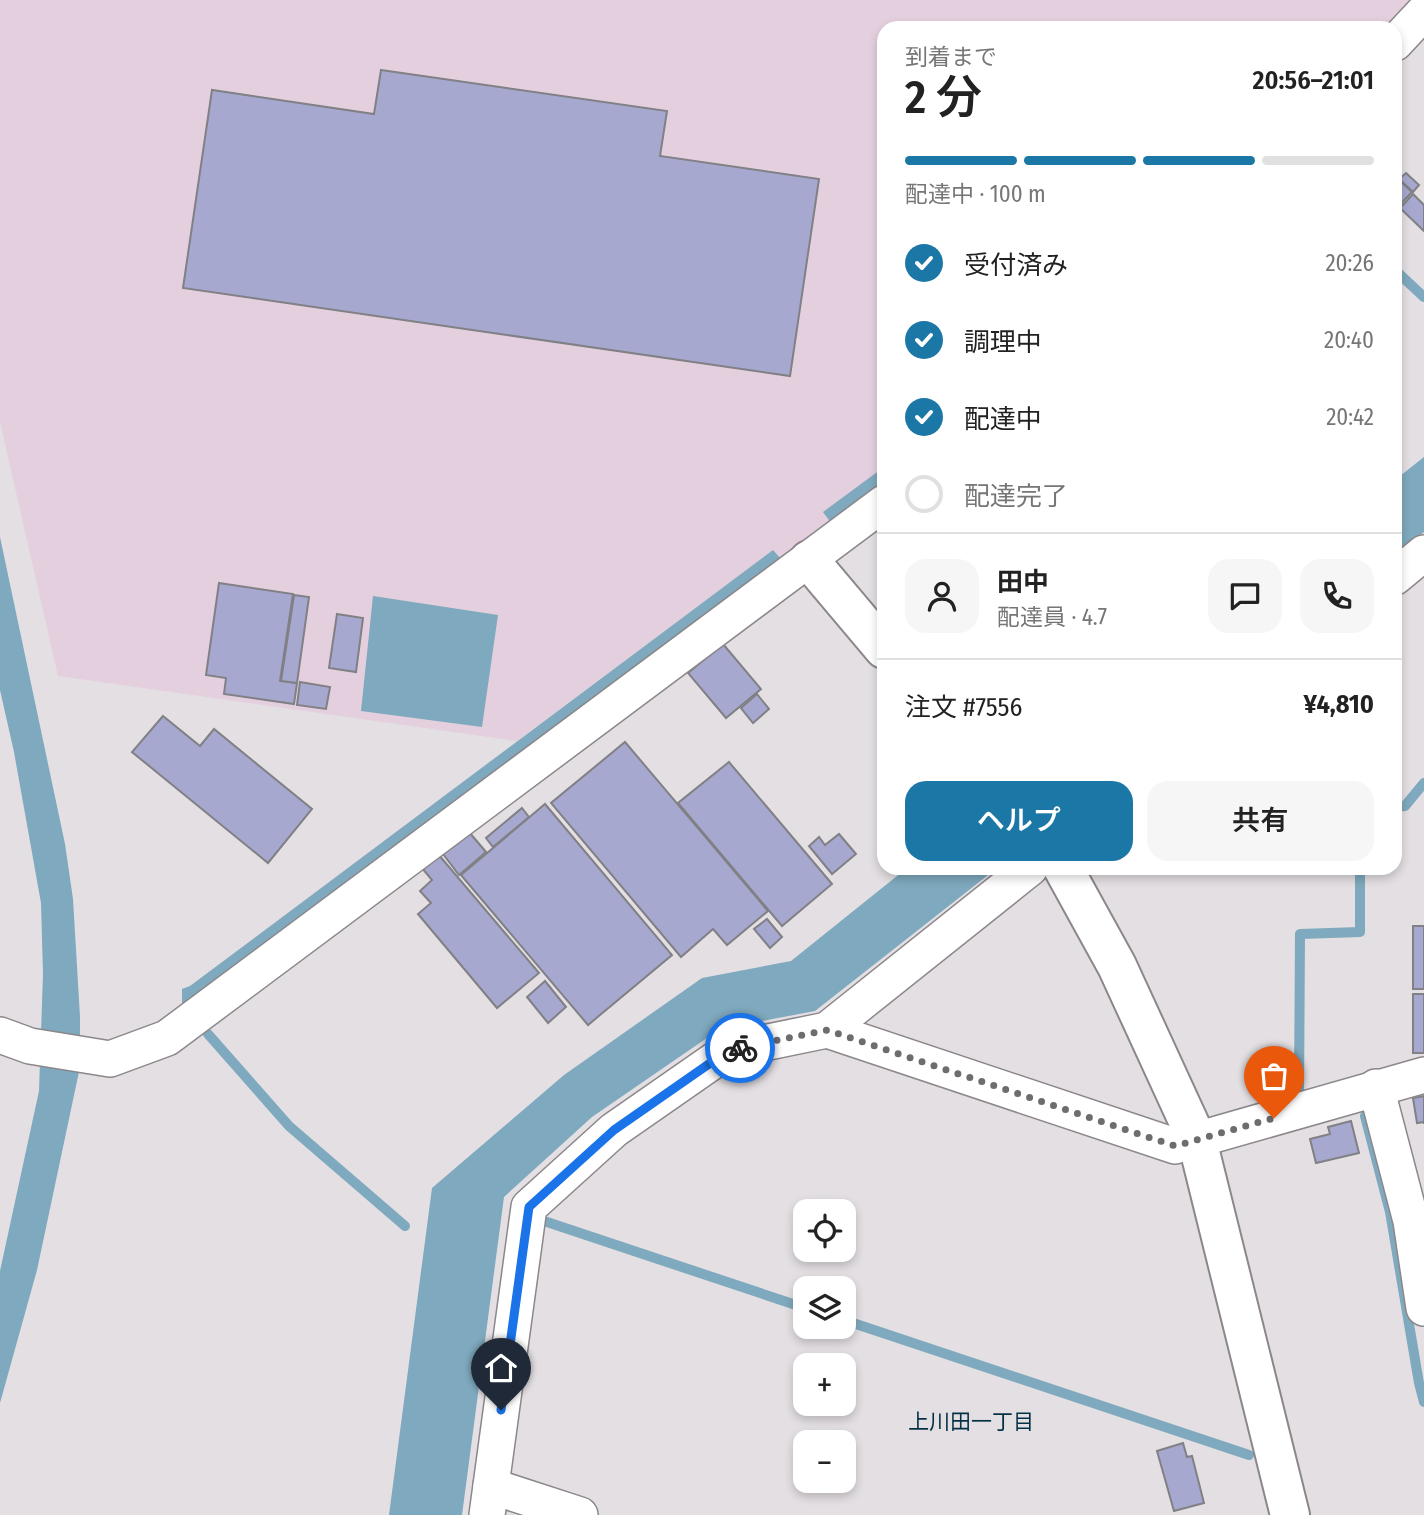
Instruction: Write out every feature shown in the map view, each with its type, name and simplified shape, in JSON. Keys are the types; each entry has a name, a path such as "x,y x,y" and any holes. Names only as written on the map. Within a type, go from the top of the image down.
{"street":[{"path":"1402,36 1424,12"},
{"path":"15,1040 110,1059 167,1038 877,508"},
{"path":"1402,571 1424,553"},
{"path":"809,560 877,641"},
{"path":"580,1515 489,1500 529,1207 614,1130 729,1050 827,1030 1021,875"},
{"path":"1067,875 1117,966 1197,1140 1290,1515"},
{"path":"827,1030 1175,1146 1424,1075"},
{"path":"1376,1087 1411,1221 1424,1308"}],"shaded area":[{"path":"0,0 1418,0 1398,21 877,21 877,487 782,560 773,550 517,741 58,676 0,422"}],"water":[{"path":"1424,457 1424,532 1402,549 1402,474"},
{"path":"877,472 877,489 831,523 823,512"},
{"path":"0,537 65,844 73,899 80,1067 37,1270 0,1403 0,1271 39,1091 43,974 41,903 0,690"},
{"path":"773,550 782,560 197,1000 182,1004 182,989 190,986"},
{"path":"373,596 498,615 482,727 361,711"},
{"path":"898,875 988,875 815,1011 720,1029 592,1117 504,1197 462,1515 389,1515 432,1188 564,1075 702,978 791,961"}],"building":[{"path":"381,70 667,111 660,156 819,179 790,376 183,288 212,90 374,114"},
{"path":"1406,173 1419,185 1413,192 1402,182 1402,176"},
{"path":"1402,183 1412,192 1402,203"},
{"path":"1413,194 1424,205 1424,231 1402,210 1402,206"},
{"path":"219,583 293,594 280,681 297,683 294,704 224,694 226,678 206,675"},
{"path":"294,595 309,597 297,683 281,681"},
{"path":"337,614 363,618 356,672 329,668"},
{"path":"723,644 761,689 726,718 688,673"},
{"path":"300,682 330,687 326,709 297,705"},
{"path":"757,694 769,709 753,723 741,708"},
{"path":"163,716 200,746 214,729 312,809 268,863 132,752"},
{"path":"625,742 768,911 727,945 713,929 681,957 551,803"},
{"path":"729,762 832,884 782,926 678,803"},
{"path":"545,804 672,955 588,1025 461,875"},
{"path":"522,808 529,817 493,847 486,838"},
{"path":"469,832 486,852 459,875 443,854"},
{"path":"839,834 856,854 832,874 809,846 819,837 825,845"},
{"path":"438,854 539,973 497,1008 418,914 431,903 420,891 432,880 422,868"},
{"path":"767,919 782,937 770,948 754,929"},
{"path":"1413,926 1424,926 1424,989 1413,989"},
{"path":"545,981 566,1007 548,1023 527,997"},
{"path":"1413,994 1424,994 1424,1053 1413,1053"},
{"path":"1424,1096 1424,1122 1417,1123 1413,1098"},
{"path":"1351,1121 1359,1153 1316,1163 1310,1139 1330,1134 1328,1127"},
{"path":"1183,1443 1187,1457 1192,1456 1204,1503 1174,1511 1157,1451"}],"waterway":[{"path":"1402,277 1424,297"},
{"path":"1402,806 1424,783"},
{"path":"1299,1095 1300,934 1360,932 1360,875"},
{"path":"208,1034 289,1126 405,1226"},
{"path":"1365,1116 1390,1212 1424,1402"},
{"path":"547,1222 793,1304"},
{"path":"856,1324 1249,1455"}],"way so far":[{"path":"740,1048 827,1030 1175,1146 1274,1118"}],"district":[{"name":"上川田一丁目","path":"971,1422"}],"route":[{"path":"501,1410 529,1207 614,1130 729,1050 740,1048"}]}
